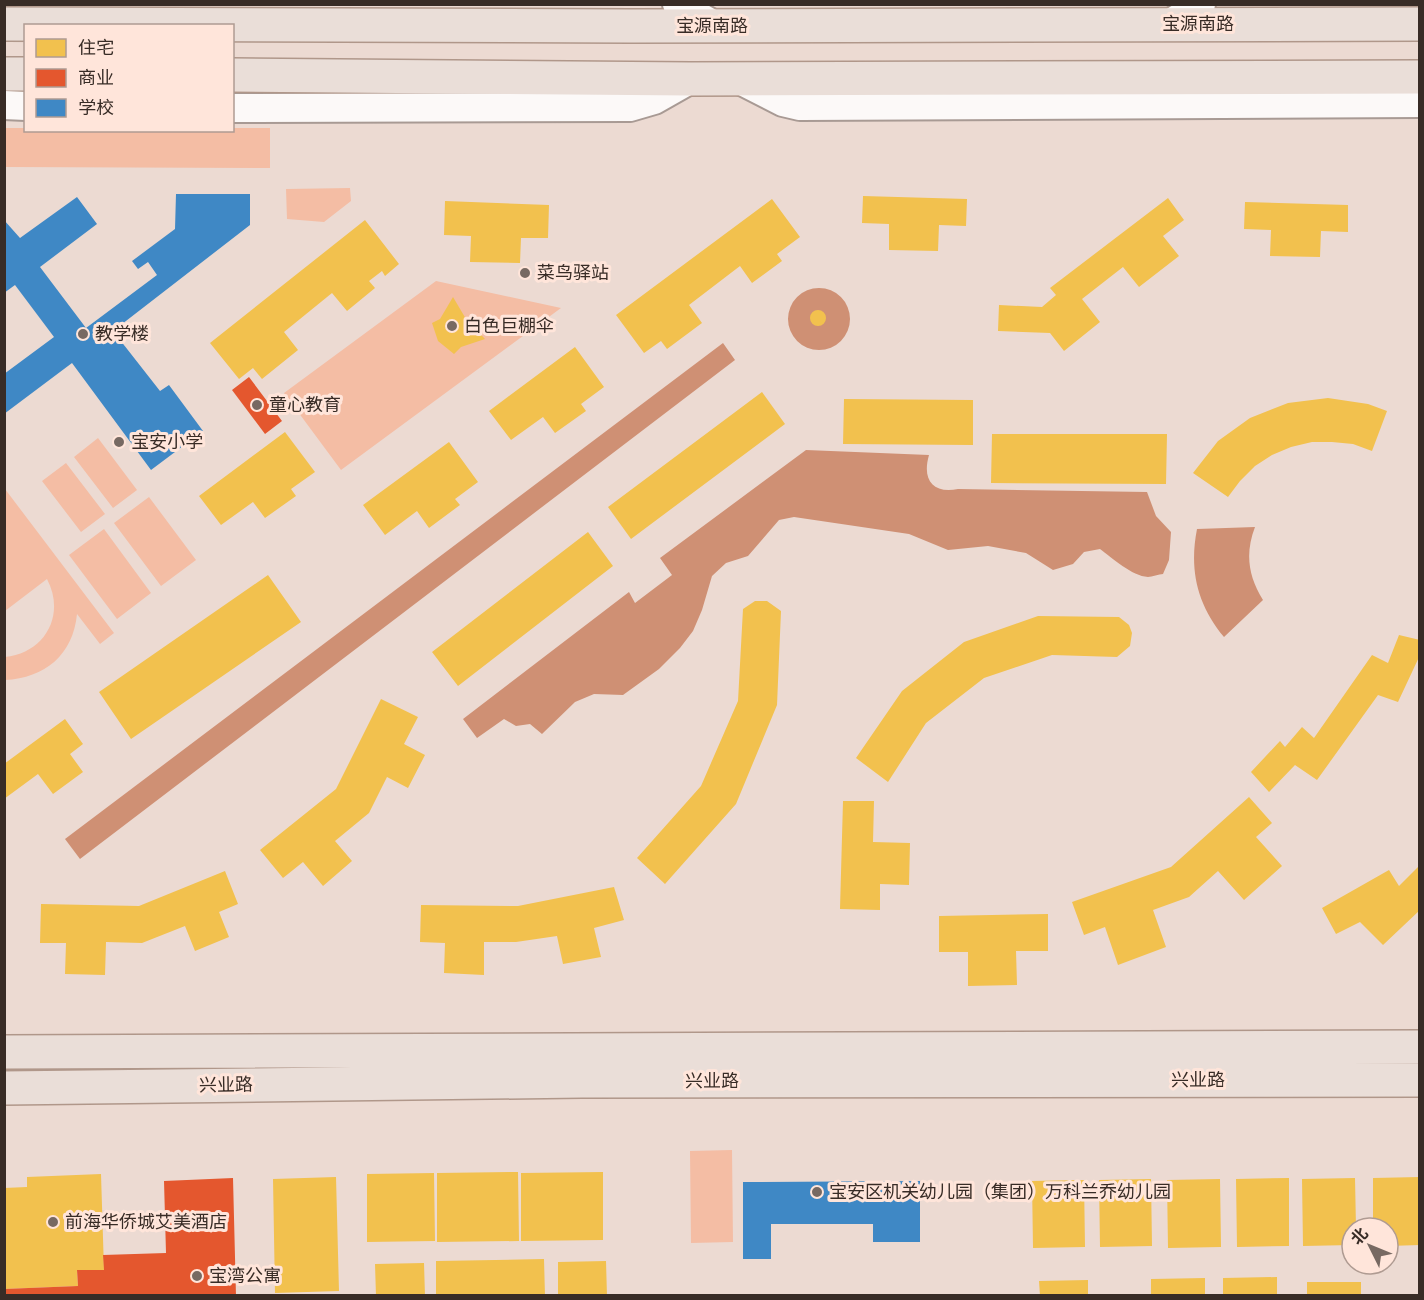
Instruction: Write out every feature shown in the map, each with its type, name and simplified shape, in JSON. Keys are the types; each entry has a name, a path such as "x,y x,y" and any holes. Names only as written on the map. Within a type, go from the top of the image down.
{"main road":[{"path":"718,26 748,15 765,4"},
{"path":"882,4 919,24 939,26"},
{"name":"宝源南路","path":"234,25 939,26 1169,14 1419,24"},
{"name":"宝源南路","path":"4,24 24,24"},
{"path":"294,76 279,69 272,55 272,47 279,33 286,28 299,25"},
{"path":"4,74 24,74"},
{"path":"234,75 691,79 1419,77"},
{"name":"兴业路","path":"4,1088 541,1066 1419,1047"},
{"name":"兴业路","path":"4,1052 541,1066 1419,1080"}],"street":[{"path":"677,4 718,26"},
{"path":"1169,14 1201,4"},
{"path":"234,108 630,106 654,100 691,79"},
{"path":"738,79 783,102 800,106 1419,103"},
{"path":"4,105 24,106"}],"shaded area":[{"path":"5,128 24,128 24,132 234,132 234,128 270,128 270,168 5,167"},
{"path":"350,188 351,201 324,222 287,219 286,189"},
{"path":"436,281 561,308 341,470 284,393"},
{"path":"813,288 825,288 841,297 848,307 850,319 848,331 841,341 825,350 813,350 802,345 793,336 788,325 788,313 793,302 802,293"},
{"path":"723,343 735,360 80,859 65,839"},
{"path":"98,438 137,490 113,508 74,457"},
{"path":"806,450 929,455 928,478 936,487 949,490 1147,492 1156,516 1171,532 1169,560 1163,574 1148,577 1129,570 1100,549 1084,552 1073,564 1053,570 1026,553 988,546 948,550 909,534 794,517 779,520 748,556 726,563 712,576 693,631 659,669 623,695 594,694 575,702 542,734 530,724 516,726 504,719 477,738 463,719 629,592 635,603 672,575 660,558"},
{"path":"66,463 105,514 81,532 42,481"},
{"path":"5,489 114,633 100,644 77,614 70,641 54,662 33,675 5,680 5,657 19,654 41,640 53,618 54,606 47,579 5,611"},
{"path":"149,497 196,560 161,586 114,523"},
{"path":"1255,527 1249,555 1251,573 1263,600 1224,637 1207,612 1197,586 1194,559 1197,529"},
{"path":"104,529 151,593 117,619 69,555"},
{"path":"732,1150 733,1242 691,1243 690,1151"}],"building: 住宅":[{"path":"863,196 967,199 966,226 939,225 938,251 889,250 889,224 862,223"},
{"path":"1168,198 1184,220 1163,236 1179,256 1139,287 1123,267 1082,299 1100,322 1064,351 1050,333 998,331 999,305 1042,307 1056,295 1050,288"},
{"path":"772,199 800,237 777,254 782,261 752,283 740,266 689,305 702,323 667,349 661,341 644,353 616,315"},
{"path":"445,201 549,205 548,238 521,238 520,263 470,262 471,236 444,235"},
{"path":"1245,202 1348,205 1348,232 1321,231 1320,257 1270,256 1271,230 1244,229"},
{"path":"365,220 399,264 385,276 382,271 369,281 375,288 347,311 332,293 284,332 298,350 262,379 253,368 239,379 210,343"},
{"name":"白色巨棚伞","path":"453,297 466,319 485,339 461,347 454,354 438,341 432,323 440,319"},
{"path":"818,310 826,318 818,326 810,318"},
{"path":"575,347 604,387 581,404 586,411 555,433 543,417 511,440 489,411"},
{"path":"762,392 785,424 631,539 608,507"},
{"path":"1328,398 1368,404 1387,411 1372,451 1353,444 1332,442 1312,442 1291,447 1255,466 1228,497 1193,473 1218,441 1250,418 1288,403"},
{"path":"844,399 973,400 973,445 843,444"},
{"path":"285,432 315,472 291,489 296,496 265,518 253,502 221,525 199,496"},
{"path":"992,434 1167,434 1166,484 991,483"},
{"path":"449,442 478,482 455,499 460,505 429,528 417,511 385,535 363,505"},
{"path":"588,532 613,566 458,686 432,652"},
{"path":"268,575 301,622 131,739 99,692"},
{"path":"755,601 767,601 781,611 777,705 736,804 665,884 637,858 701,786 738,701 743,609"},
{"path":"1038,616 1119,617 1129,625 1132,633 1130,646 1117,657 1052,655 984,678 926,723 888,782 856,758 902,691 964,642"},
{"path":"1399,635 1420,640 1420,655 1398,702 1378,695 1317,780 1295,765 1269,792 1251,772 1280,741 1285,747 1302,727 1314,738 1372,655 1388,663"},
{"path":"381,699 418,717 404,744 425,755 408,788 387,777 369,813 335,841 352,861 323,886 303,862 283,878 260,850 336,789"},
{"path":"65,719 83,744 70,754 83,772 53,794 38,774 4,799 4,764"},
{"path":"1249,797 1272,823 1256,837 1282,866 1244,900 1218,871 1189,897 1153,910 1166,947 1118,965 1105,927 1084,935 1072,902 1171,867"},
{"path":"843,801 874,801 873,842 910,843 909,885 880,884 880,910 840,909"},
{"path":"1420,865 1420,910 1383,945 1360,922 1336,934 1322,908 1389,870 1399,886"},
{"path":"225,871 238,904 219,912 229,937 195,951 185,926 142,943 106,942 105,975 65,974 66,943 40,943 41,904 139,906"},
{"path":"614,887 624,920 594,928 601,957 563,964 557,936 516,942 484,942 484,975 444,973 445,943 420,942 421,905 518,906"},
{"path":"1048,914 1048,951 1016,951 1017,985 968,986 968,952 939,952 939,916"},
{"path":"518,1172 519,1241 437,1242 437,1173"},
{"path":"603,1172 603,1240 521,1241 521,1173"},
{"path":"434,1173 435,1241 367,1242 367,1174"},
{"name":"前海华侨城艾美酒店","path":"101,1174 104,1270 77,1270 78,1286 4,1289 4,1188 27,1187 27,1177"},
{"path":"336,1177 339,1291 275,1293 273,1179"},
{"path":"1420,1177 1420,1245 1400,1246 1400,1216 1373,1216 1373,1178"},
{"path":"1289,1178 1289,1246 1237,1247 1236,1179"},
{"path":"1355,1178 1356,1216 1340,1216 1340,1245 1303,1246 1302,1179"},
{"path":"1151,1179 1152,1246 1100,1247 1099,1180"},
{"path":"1220,1179 1221,1247 1168,1248 1167,1180"},
{"path":"1084,1180 1085,1247 1033,1248 1032,1181"},
{"name":"宝湾公寓","path":"225,1254 226,1296 170,1296 168,1256"},
{"path":"544,1259 545,1296 436,1296 436,1261"},
{"path":"606,1261 607,1296 558,1296 558,1262"},
{"path":"424,1263 425,1296 376,1296 375,1264"},
{"path":"1277,1277 1277,1296 1223,1296 1223,1278"},
{"path":"1205,1278 1205,1296 1151,1296 1151,1279"},
{"path":"1088,1280 1088,1296 1040,1296 1039,1281"},
{"path":"1307,1282 1361,1282 1361,1296 1307,1296"}],"building: 商业":[{"name":"童心教育","path":"249,377 282,421 265,434 232,390"},
{"path":"233,1178 236,1296 4,1296 4,1289 78,1286 77,1270 104,1270 103,1255 166,1253 164,1181"}],"building: 学校":[{"name":"教学楼","path":"176,194 250,194 250,225 113,331 160,391 169,385 203,431 151,470 72,363 4,414 4,374 54,337 15,285 4,293 4,220 20,238 77,197 97,224 40,267 86,328 157,275 148,262 138,269 132,261 175,229"},
{"path":"920,1181 920,1242 873,1242 873,1224 771,1224 771,1259 743,1259 743,1182"}],"place":[{"name":"菜鸟驿站","path":"525,273"},
{"name":"白色巨棚伞","path":"452,326"},
{"name":"教学楼","path":"83,334"},
{"name":"童心教育","path":"257,405"},
{"name":"宝安小学","path":"119,442"},
{"name":"宝安区机关幼儿园（集团）万科兰乔幼儿园","path":"817,1192"},
{"name":"前海华侨城艾美酒店","path":"53,1222"},
{"name":"宝湾公寓","path":"197,1276"}]}
